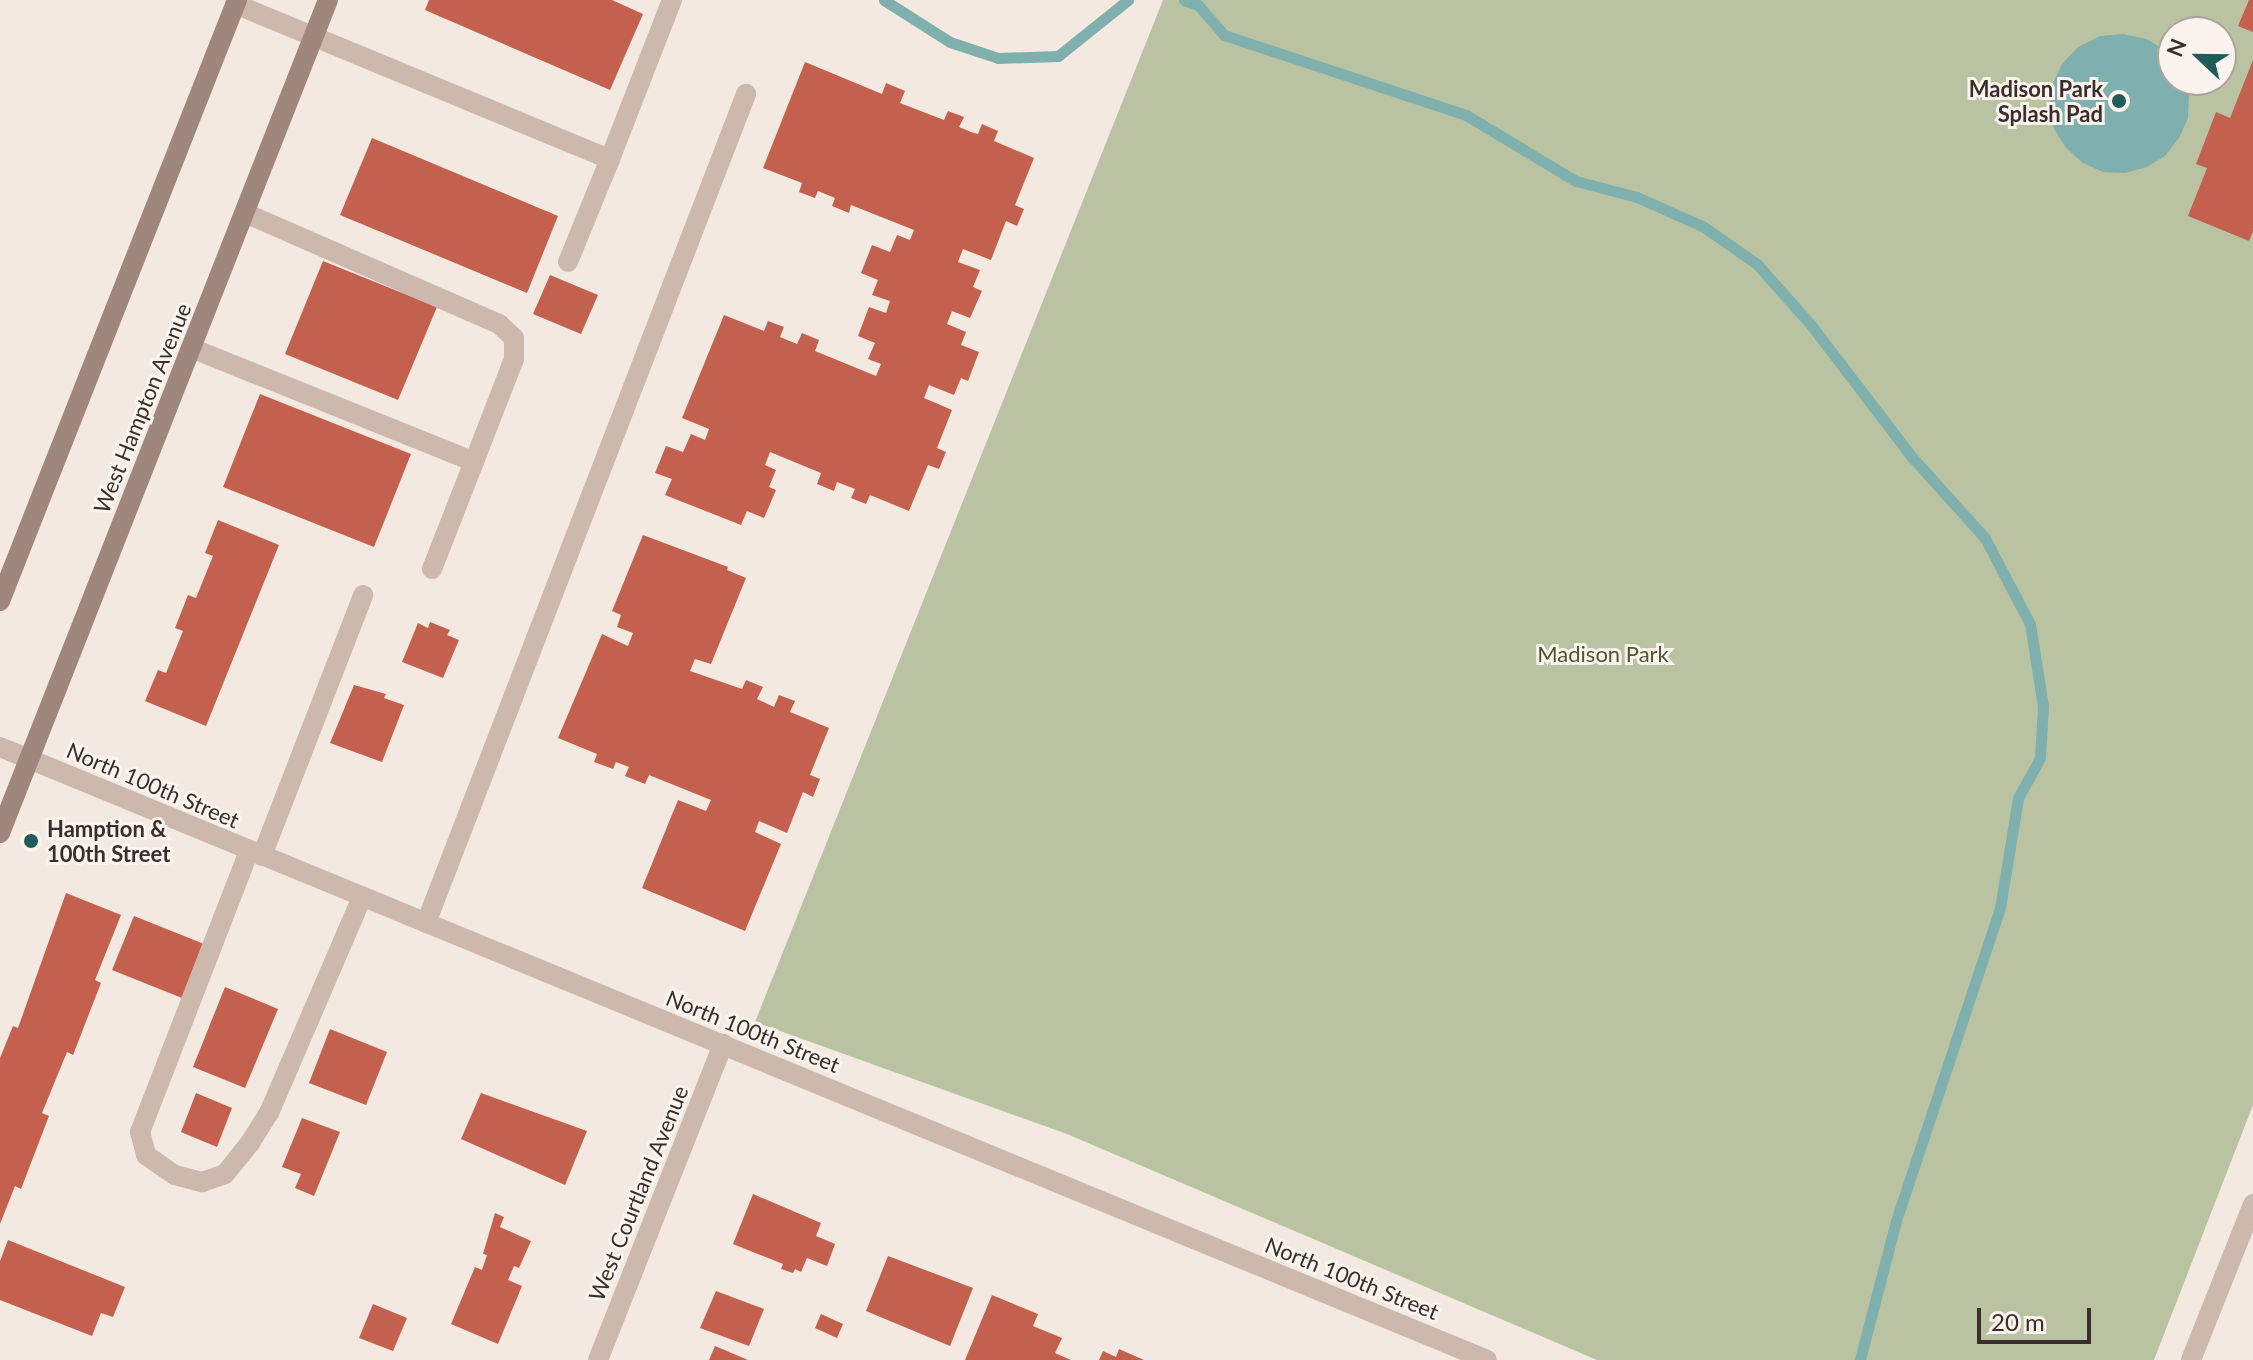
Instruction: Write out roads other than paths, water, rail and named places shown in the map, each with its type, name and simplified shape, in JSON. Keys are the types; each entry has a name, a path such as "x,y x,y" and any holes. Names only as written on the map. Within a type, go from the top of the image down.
{"main road":[{"name":"West Hampton Avenue","path":"0,833 328,0"},
{"path":"0,601 236,2"}],"street":[{"path":"568,262 672,0"},
{"path":"236,2 313,37 610,159"},
{"path":"426,923 746,94"},
{"path":"245,213 499,324 514,338 514,359 432,569"},
{"path":"191,348 474,462"},
{"path":"362,897 269,1113 225,1174 202,1182 175,1175 146,1155 140,1132 363,595"},
{"name":"North 100th Street","path":"0,747 1487,1360"},
{"name":"West Courtland Avenue","path":"598,1360 723,1044"},
{"path":"2191,1360 2253,1204"}],"water":[{"name":"Madison Park Splash Pad","path":"2123,34 2147,39 2157,46 2157,96 2189,96 2188,118 2179,138 2165,156 2147,167 2125,173 2103,172 2083,163 2066,148 2054,129 2050,107 2052,85 2062,64 2078,47 2100,36"}],"waterway":[{"path":"884,0 950,42 998,58 1058,56 1128,0"},
{"path":"1184,0 1198,5 1224,35 1466,115 1576,181 1637,197 1704,227 1757,264 1811,325 1912,457 1985,538 2030,624 2043,706 2040,758 2018,798 2000,908 1896,1221 1860,1359"}],"place":[{"name":"Madison Park Splash Pad","path":"2119,101"},
{"name":"Hamption & 100th Street","path":"31,841"}],"park label":[{"name":"Madison Park","path":"1603,654"}]}
